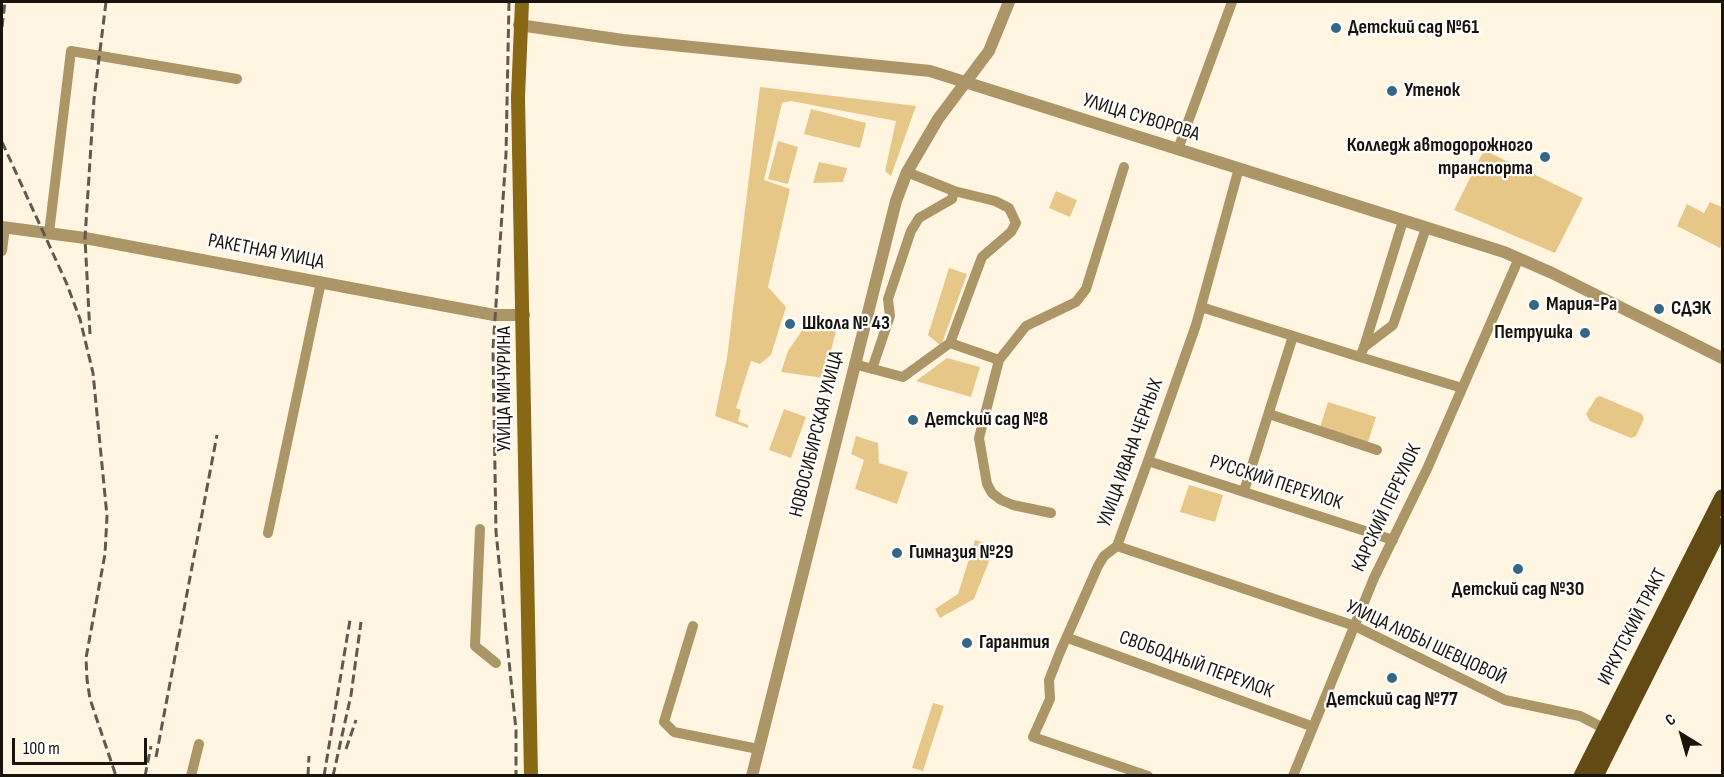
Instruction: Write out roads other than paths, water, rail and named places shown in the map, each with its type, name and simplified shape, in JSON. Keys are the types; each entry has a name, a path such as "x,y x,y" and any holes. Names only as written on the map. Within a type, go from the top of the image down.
{"main road":[{"name":"УЛИЦА МИЧУРИНА","path":"522,2 519,26 525,529 531,776"},
{"name":"ИРКУТСКИЙ ТРАКТ","path":"1596,776 1611,731 1722,497"},
{"name":"ИРКУТСКИЙ ТРАКТ","path":"1581,776 1611,731 1722,525"}],"street":[{"name":"НОВОСИБИРСКАЯ УЛИЦА","path":"755,775 758,749 896,201 907,171 938,119 988,51 1010,2"},
{"path":"1178,149 1232,2"},
{"name":"УЛИЦА СУВОРОВА","path":"519,26 623,40 930,71 1519,258 1722,358"},
{"path":"49,233 71,51 237,79"},
{"path":"1051,513 1001,500 987,484 979,438 999,360 1026,326 1076,302 1086,289 1124,167"},
{"name":"УЛИЦА ИВАНА ЧЕРНЫХ","path":"1148,776 1033,737 1050,699 1049,680 1098,566 1104,556 1117,546 1148,461 1201,307 1239,168"},
{"path":"854,364 903,377 950,343 982,257 1011,232 1016,223 1009,208 996,201 954,191 907,171"},
{"path":"872,369 890,316 888,299 910,231 919,218 952,199 954,191"},
{"path":"1362,352 1403,221"},
{"path":"2,251 3,227"},
{"name":"РАКЕТНАЯ УЛИЦА","path":"3,227 49,233 494,315 524,315"},
{"path":"1362,352 1393,325 1426,228"},
{"name":"КАРСКИЙ ПЕРЕУЛОК","path":"1293,776 1311,726 1519,258"},
{"path":"268,533 321,282"},
{"path":"1201,307 1293,336 1362,352 1462,388"},
{"path":"1244,491 1293,336"},
{"path":"950,343 999,360"},
{"path":"1269,414 1377,450"},
{"name":"РУССКИЙ ПЕРЕУЛОК","path":"1148,461 1393,540"},
{"path":"480,529 476,646 496,663"},
{"name":"УЛИЦА ЛЮБЫ ШЕВЦОВОЙ","path":"1117,546 1355,626 1505,700 1580,716 1611,731"},
{"path":"693,626 664,722 674,732 758,749"},
{"name":"СВОБОДНЫЙ ПЕРЕУЛОК","path":"1068,638 1311,726"},
{"path":"192,776 199,744"}],"railway":[{"path":"2,27 5,2"},
{"path":"90,334 85,238 94,99 106,2"},
{"path":"509,2 506,154 493,349 496,532 516,730 516,776"},
{"path":"2,142 66,282 80,319 93,373 107,516 105,554 86,658 87,679 90,699 116,776"},
{"path":"156,757 217,435"},
{"path":"324,776 350,620"},
{"path":"333,776 351,695 361,622"},
{"path":"346,749 356,720"},
{"path":"145,776 151,746"},
{"path":"308,776 309,756"}],"place":[{"name":"Детский сад №61","path":"1336,28"},
{"name":"Утенок","path":"1392,91"},
{"name":"Колледж автодорожного транспорта","path":"1545,157"},
{"name":"Мария-Ра","path":"1534,305"},
{"name":"СДЭК","path":"1659,309"},
{"name":"Школа № 43","path":"790,324"},
{"name":"Петрушка","path":"1585,333"},
{"name":"Детский сад №8","path":"913,420"},
{"name":"Гимназия №29","path":"897,553"},
{"name":"Детский сад №30","path":"1518,569"},
{"name":"Гарантия","path":"967,643"},
{"name":"Детский сад №77","path":"1392,678"}]}
